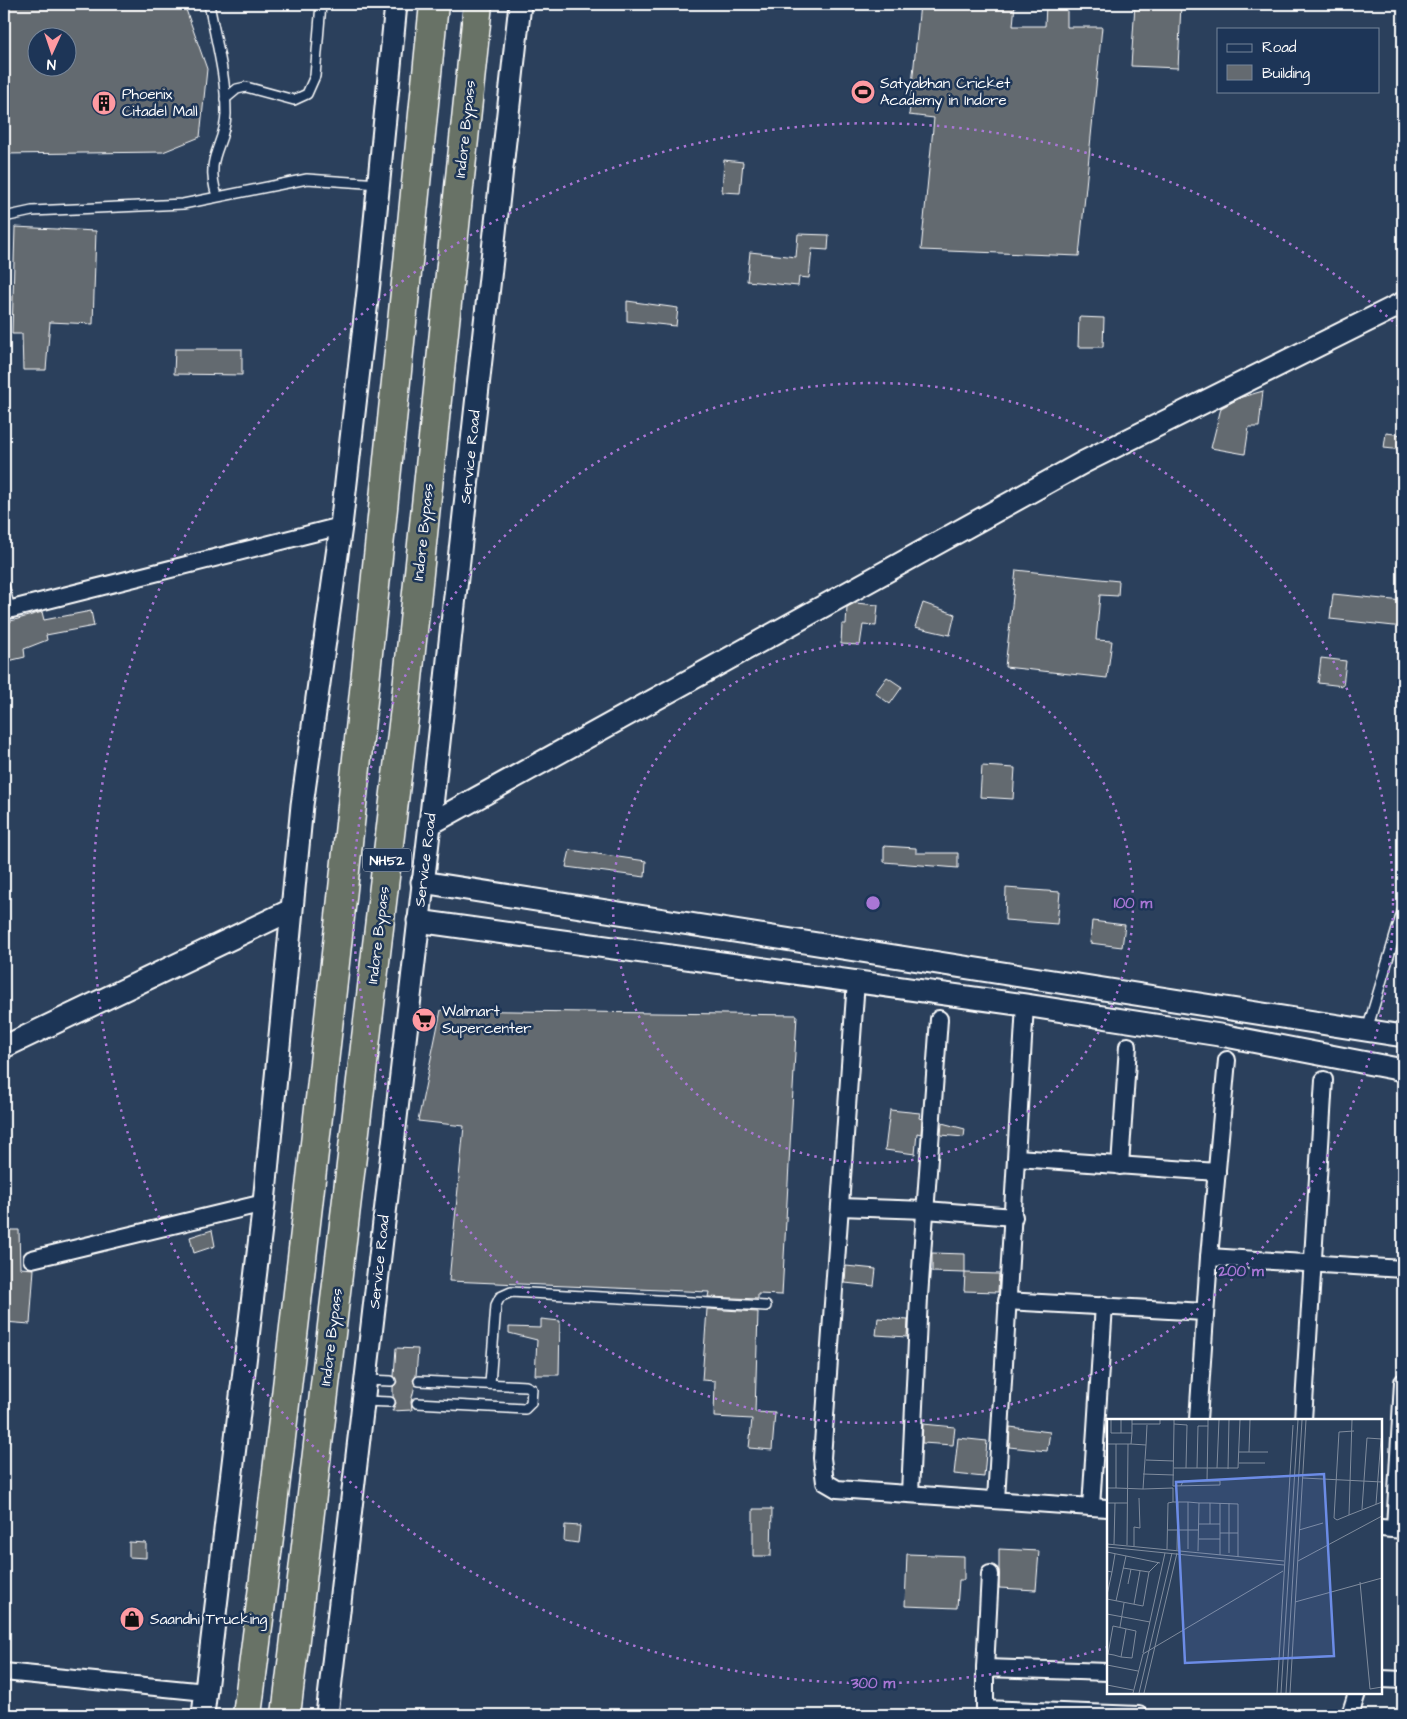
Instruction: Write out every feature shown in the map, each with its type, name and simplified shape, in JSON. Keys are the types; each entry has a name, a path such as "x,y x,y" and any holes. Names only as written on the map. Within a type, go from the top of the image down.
{"highway":[{"name":"NH52","path":"247,1715 270,1535 353,803 434,4"},
{"name":"Indore Bypass","path":"286,1715 405,708 478,4"}],"street":[{"path":"203,1715 264,1202 302,805 341,526 379,184 396,4"},
{"name":"Service Road","path":"327,1715 430,824 520,4"},
{"path":"430,824 1084,462 1403,303"},
{"path":"7,610 341,526"},
{"path":"422,882 1403,1036"},
{"path":"4,1047 291,910"},
{"path":"418,921 1024,1005 1226,1036 1403,1070"},
{"path":"856,981 822,1458 825,1482 837,1489 1107,1508"},
{"path":"996,1500 1007,1301 1014,1217 1024,1005"},
{"path":"910,1493 919,1297 939,1019"},
{"path":"1120,1166 1128,1046"},
{"path":"1198,1419 1208,1257 1227,1060"},
{"path":"1303,1419 1324,1080"},
{"path":"1017,1158 1217,1172"},
{"path":"32,1259 264,1202"},
{"path":"840,1207 926,1210 1014,1217"},
{"path":"1208,1257 1403,1269"},
{"path":"1007,1301 1205,1312"},
{"path":"1091,1507 1104,1305"},
{"path":"1393,1529 1403,1382"},
{"path":"990,1574 984,1712 1139,1715"},
{"path":"985,1668 1107,1672"},
{"path":"4,1672 206,1692"},
{"path":"1382,1679 1403,1680"},
{"path":"1350,1715 1357,1694"}],"lane":[{"path":"209,4 220,48 226,99 226,118 212,164 211,179 217,196"},
{"path":"226,99 237,89 246,88 294,100 307,94 315,76 322,4"},
{"path":"4,217 32,211 183,204 307,179 379,184"},
{"path":"4,586 7,610"},
{"path":"1366,1031 1403,909"},
{"path":"490,1384 496,1305 500,1296 511,1292 766,1306"},
{"path":"366,1380 390,1380"},
{"path":"417,1403 525,1409 529,1407 532,1388 419,1381"},
{"path":"363,1401 390,1402"}],"building":[{"name":"Phoenix Citadel Mall","path":"4,4 184,4 207,69 200,137 163,152 4,154"},
{"path":"920,4 1015,4 1013,26 1045,26 1046,4 1067,4 1067,27 1102,27 1079,256 921,250 934,118 909,115"},
{"path":"1135,4 1181,4 1178,68 1131,66"},
{"path":"724,160 743,162 740,193 722,192"},
{"path":"15,227 96,231 93,324 50,322 46,370 23,370 22,334 12,334"},
{"path":"798,234 829,235 828,250 812,249 809,278 799,277 798,286 747,281 750,252 796,257"},
{"path":"627,301 678,308 676,326 627,321"},
{"path":"1079,317 1104,318 1103,347 1078,347"},
{"path":"175,349 242,349 242,375 174,374"},
{"path":"1263,391 1259,427 1249,427 1245,454 1211,448 1221,408 1242,397"},
{"path":"1386,433 1403,435 1403,450 1384,448"},
{"path":"1016,570 1119,581 1118,596 1100,595 1096,640 1112,641 1107,678 1005,667"},
{"path":"1333,594 1403,601 1403,627 1330,619"},
{"path":"855,603 878,605 876,626 863,625 860,645 841,644 842,624 846,624 847,607"},
{"path":"923,603 955,614 950,635 915,627"},
{"path":"91,611 94,626 46,635 47,640 24,649 25,657 4,662 4,623 42,612 44,620"},
{"path":"1321,658 1346,661 1343,686 1318,683"},
{"path":"887,677 902,687 890,704 875,693"},
{"path":"982,766 1015,768 1013,799 980,797"},
{"path":"884,846 916,848 916,853 958,853 958,868 884,862"},
{"path":"570,850 646,861 645,877 566,867"},
{"path":"1006,888 1060,892 1057,924 1005,920"},
{"path":"1092,921 1125,925 1122,947 1090,943"},
{"path":"441,1010 797,1015 782,1295 758,1294 758,1299 708,1297 709,1292 449,1281 464,1126 418,1121"},
{"path":"890,1110 920,1113 919,1118 922,1119 921,1134 917,1133 915,1154 885,1150"},
{"path":"942,1123 965,1129 964,1137 941,1135"},
{"path":"4,1230 19,1230 20,1268 34,1269 30,1324 4,1322"},
{"path":"212,1230 215,1246 194,1253 190,1237"},
{"path":"932,1253 965,1254 965,1273 932,1272"},
{"path":"846,1266 876,1269 874,1286 845,1283"},
{"path":"965,1273 999,1274 998,1292 964,1291"},
{"path":"707,1309 758,1312 755,1412 775,1413 772,1450 749,1448 752,1419 714,1417 715,1381 702,1380"},
{"path":"878,1318 908,1320 907,1337 876,1335"},
{"path":"541,1319 560,1321 559,1375 535,1375 537,1340 509,1333 509,1327 541,1328"},
{"path":"396,1348 418,1349 416,1376 413,1380 415,1385 411,1402 412,1410 392,1411 396,1403 393,1396 393,1387 397,1382 394,1376"},
{"path":"923,1424 955,1427 953,1445 922,1443"},
{"path":"1010,1427 1050,1432 1047,1451 1009,1447"},
{"path":"958,1438 987,1441 984,1477 954,1474"},
{"path":"753,1509 772,1509 771,1556 753,1556"},
{"path":"565,1525 580,1526 578,1543 564,1541"},
{"path":"129,1542 146,1543 146,1558 129,1557"},
{"path":"999,1549 1039,1551 1036,1590 999,1588"},
{"path":"907,1554 964,1556 964,1580 959,1580 957,1608 905,1606"}],"place":[{"name":"Satyabhan Cricket Academy in Indore","path":"863,92"},
{"name":"Phoenix Citadel Mall","path":"104,103"},
{"name":"Walmart Supercenter","path":"424,1020"},
{"name":"Saandhi Trucking","path":"132,1619"}]}
